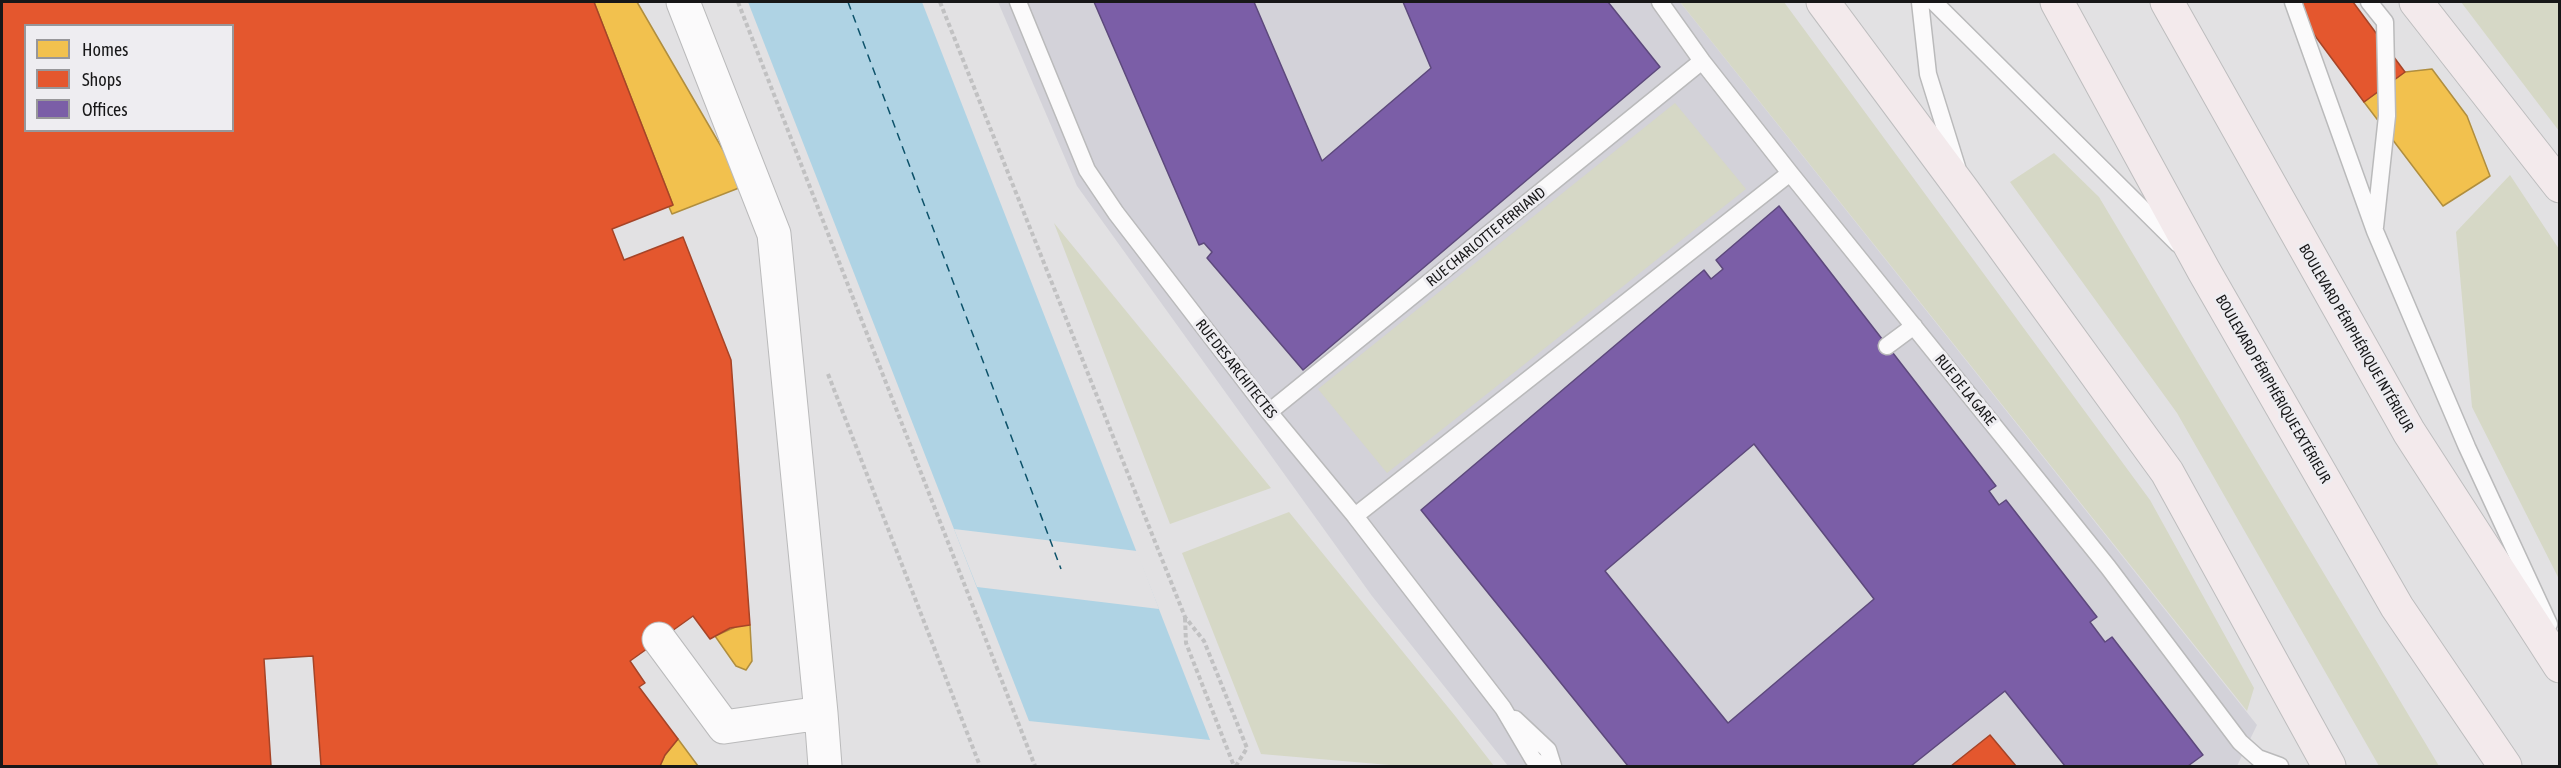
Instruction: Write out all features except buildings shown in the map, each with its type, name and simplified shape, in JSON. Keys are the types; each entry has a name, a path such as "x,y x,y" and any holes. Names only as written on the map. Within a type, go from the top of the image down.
{"highway":[{"path":"1823,2 2167,472 2329,766"},
{"name":"BOULEVARD PÉRIPHÉRIQUE EXTÉRIEUR","path":"2056,2 2204,270 2397,607 2505,766"},
{"name":"BOULEVARD PÉRIPHÉRIQUE INTÉRIEUR","path":"2167,2 2409,432 2559,666"},
{"path":"2416,2 2559,186"}],"street":[{"path":"682,2 774,234 825,766"},
{"path":"659,639 724,727 821,713"}],"lane":[{"name":"RUE DES ARCHITECTES","path":"1018,2 1087,170 1116,213 1269,412 1355,516 1503,708 1533,759 1541,766"},
{"name":"RUE DE LA GARE","path":"1660,2 1702,61 1790,172 2108,567 2240,742 2258,758 2280,766"},
{"path":"1920,2 1928,74 1964,192"},
{"path":"1934,2 2204,270"},
{"path":"2293,2 2375,231 2467,447 2559,647"},
{"path":"2369,2 2385,22 2386,116 2375,231"},
{"name":"RUE CHARLOTTE PERRIAND","path":"1269,412 1702,61"},
{"path":"1355,516 1790,172"},
{"path":"1887,346 1914,326"},
{"name":"RUE DES ARCHITECTES","path":"1503,708 1548,750 1553,766"}],"path":[{"path":"738,2 1035,766"},
{"path":"940,2 1185,617 1204,641 1247,748 1235,766"},
{"path":"825,367 980,766"},
{"path":"1185,617 1186,643 1235,766"}],"shaded area":[{"path":"998,2 1680,2 2257,725 2237,766 1508,766 1372,596 1077,186"}],"green space":[{"path":"1680,2 1784,2 2150,500 2254,688 2247,711"},
{"path":"2461,2 2559,2 2559,131"},
{"path":"1675,103 1746,189 1387,473 1318,389"},
{"path":"2054,153 2099,197 2439,766 2379,766 2177,413 2010,182"},
{"path":"2510,175 2559,249 2559,579 2472,407 2456,232"},
{"path":"1054,223 1271,488 1170,524"},
{"path":"1289,512 1494,766 1401,766 1261,754 1182,553"}],"water":[{"path":"748,2 922,2 1210,740 1029,721"}],"pier":[{"path":"954,529 1137,551 1159,609 977,587"}],"ferry route":[{"path":"848,2 1061,569"}]}
